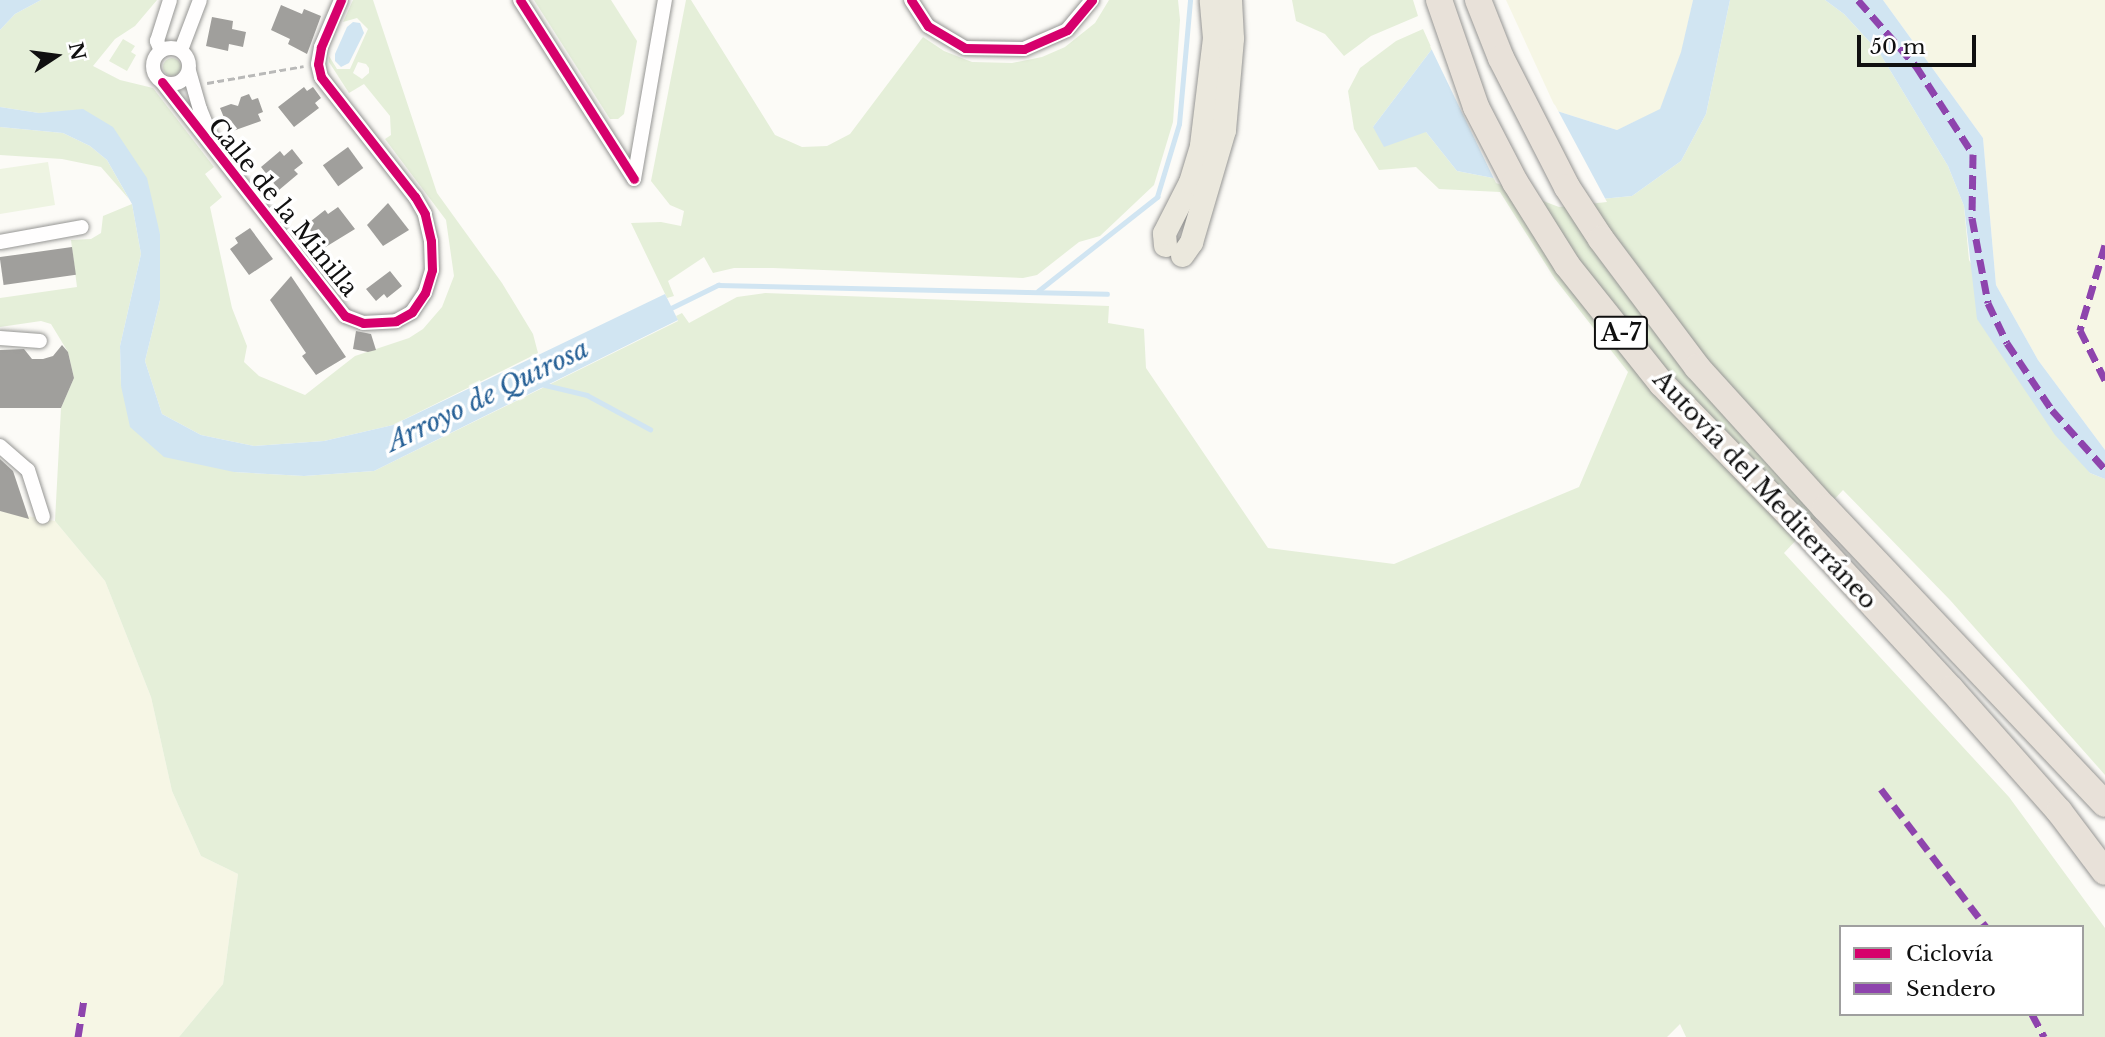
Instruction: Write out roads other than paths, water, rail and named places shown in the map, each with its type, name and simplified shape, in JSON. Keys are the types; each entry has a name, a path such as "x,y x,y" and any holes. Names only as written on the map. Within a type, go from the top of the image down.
{"highway":[{"path":"1429,0 1476,107"},
{"name":"Autovía del Mediterráneo","path":"1439,0 1476,107 1515,182 1567,265 1662,384 1805,531 2059,811 2105,872"},
{"name":"Autovía del Mediterráneo","path":"1478,0 1501,58 1567,187 1630,278 1697,367 1825,509 2105,804"},
{"path":"1495,0 1543,111 1581,177 1630,278"}],"main road":[{"path":"1211,0 1214,38 1201,145 1190,182 1164,233 1173,250 1191,242 1224,130 1232,38 1230,0"}],"street":[{"path":"161,51 157,41 170,0"},
{"path":"181,50 200,0"},
{"name":"Calle de la Minilla","path":"162,82 345,316 363,323 396,321 412,312 425,293 432,271 431,241 425,214 321,77 318,64 321,47 341,0"},
{"path":"520,0 634,179 665,0"},
{"path":"911,0 928,26 965,48 1024,49 1068,30 1092,0"},
{"path":"171,48 181,50 188,59 190,71 179,84 162,82 153,67 161,51 171,48"},
{"name":"Calle de la Minilla","path":"190,71 208,131 229,169"},
{"path":"0,242 82,227"},
{"path":"0,338 40,341"},
{"path":"0,446 28,470 44,517"}],"water":[{"path":"0,0 41,0 15,14 0,30"},
{"path":"1693,0 1730,0 1706,114 1681,161 1632,196 1560,203 1493,178 1457,171 1426,132 1384,147 1373,127 1432,49 1494,67 1557,111 1617,130 1660,109 1681,52"},
{"path":"1825,0 1883,0 1983,138 1996,285 2038,360 2105,450 2105,479 2090,473 2055,435 1977,319 1964,206 1948,166 1879,52 1844,14"},
{"path":"353,22 360,23 364,33 349,63 341,67 335,61 335,54 347,27"},
{"path":"0,107 39,113 83,109 113,127 147,178 160,234 160,300 145,361 162,414 201,435 254,446 324,441 393,425 665,294 678,320 374,471 304,476 234,472 164,457 130,427 121,386 120,346 141,254 132,204 107,160 90,146 63,133 0,127"}],"waterway":[{"path":"1038,291 1157,197 1179,124 1190,0"},
{"name":"Arroyo de Quirosa","path":"669,309 718,285 1107,294"},
{"path":"541,384 587,395 650,429"}]}
